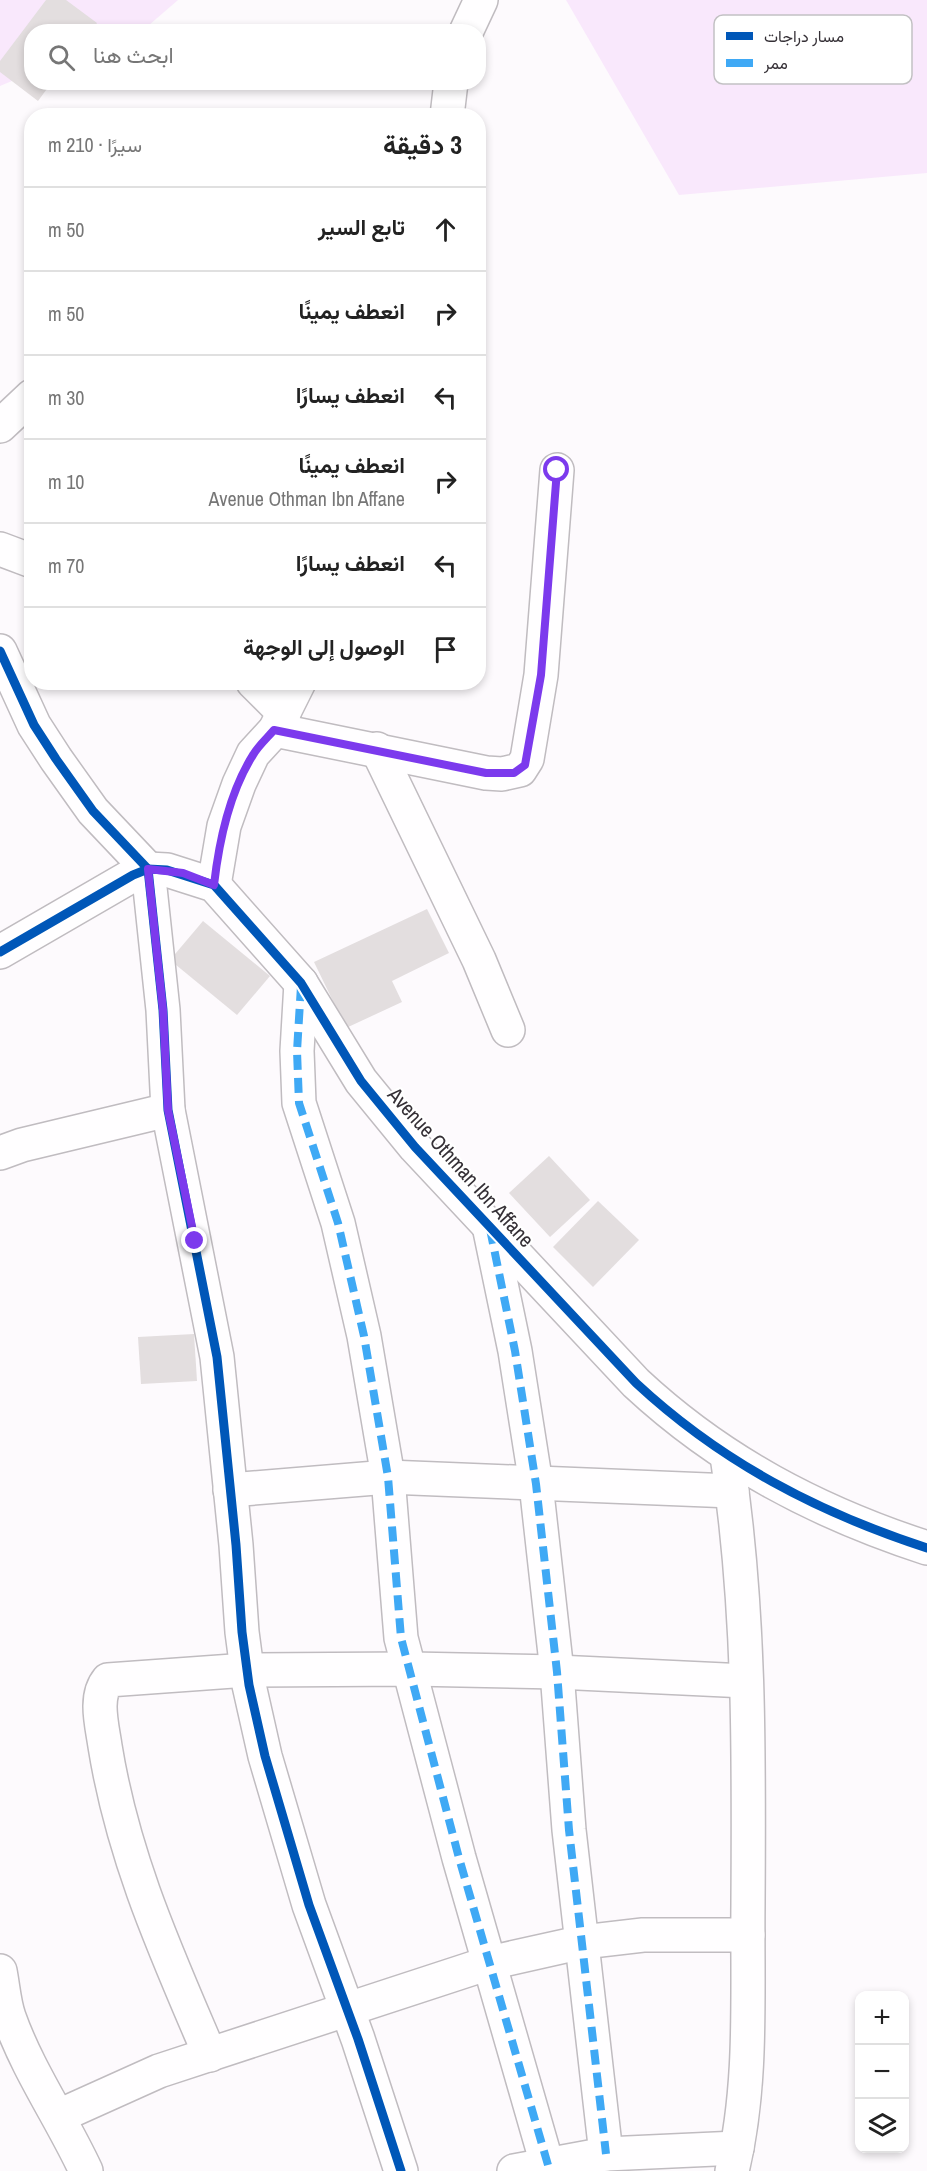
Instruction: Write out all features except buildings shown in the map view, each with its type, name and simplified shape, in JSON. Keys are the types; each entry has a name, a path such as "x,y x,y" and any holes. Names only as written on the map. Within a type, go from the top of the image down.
{"street":[{"path":"470,24 481,0"},
{"path":"448,108 450,90"},
{"path":"0,426 24,404"},
{"path":"258,690 279,721 377,749 486,773 514,773 525,765 541,675 557,470"},
{"path":"0,549 24,558"},
{"path":"0,651 34,725 56,759 93,811 148,869 163,1010 168,1110 211,1319 247,1670 265,1756 309,1905 347,2008 401,2171"},
{"path":"214,885 224,826 239,784 253,754 279,721 295,690"},
{"path":"377,749 479,960 508,1030"},
{"path":"0,952 132,875 148,869"},
{"name":"Avenue Othman Ibn Affane","path":"148,869 183,873 214,885 301,983 361,1081 415,1147 636,1383 675,1420 727,1456 802,1497 888,1535 927,1548"},
{"path":"301,983 297,1051 299,1103 338,1223 364,1336 388,1476 401,1638 412,1669 459,1858 548,2168"},
{"path":"0,1153 22,1145 168,1110"},
{"path":"489,1226 515,1351 536,1484 557,1672 568,1830 606,2154"},
{"path":"514,2171 548,2168 606,2154 735,2160 746,2072 749,1744 744,1591 727,1456"},
{"path":"230,1490 388,1476 732,1491"},
{"path":"210,2055 134,1869 110,1774 101,1719 101,1691 108,1680 118,1677 247,1670 412,1669 557,1672 746,1681"},
{"path":"59,2116 159,2071 489,1963 582,1942 643,1935 748,1935"},
{"path":"0,1971 8,2016 44,2094 59,2116 86,2171"}],"shaded area":[{"path":"0,0 178,0 150,24 24,24 24,76 0,86"},
{"path":"566,0 927,0 927,173 679,195"}],"marked path":[{"path":"301,986 297,1051 299,1103 338,1223 364,1336 388,1477 401,1638 459,1858 548,2165"},
{"path":"490,1229 515,1351 536,1484 557,1672 569,1830 606,2154"}],"cycle path":[{"path":"0,651 34,725 56,759 93,811 148,869 163,1010 168,1110 217,1357 236,1545 242,1632 249,1685 265,1756 309,1905 358,2039 401,2171"},
{"path":"0,952 133,875 148,869 167,870 214,885 301,983 361,1081 415,1147 636,1383 702,1437 772,1482 847,1518 927,1548"}],"route":[{"path":"195,1241 168,1110 163,1010 148,869 183,873 214,885 224,826 239,784 253,754 274,730 377,749 486,773 514,773 520,770 527,759 541,675 557,470"}]}
